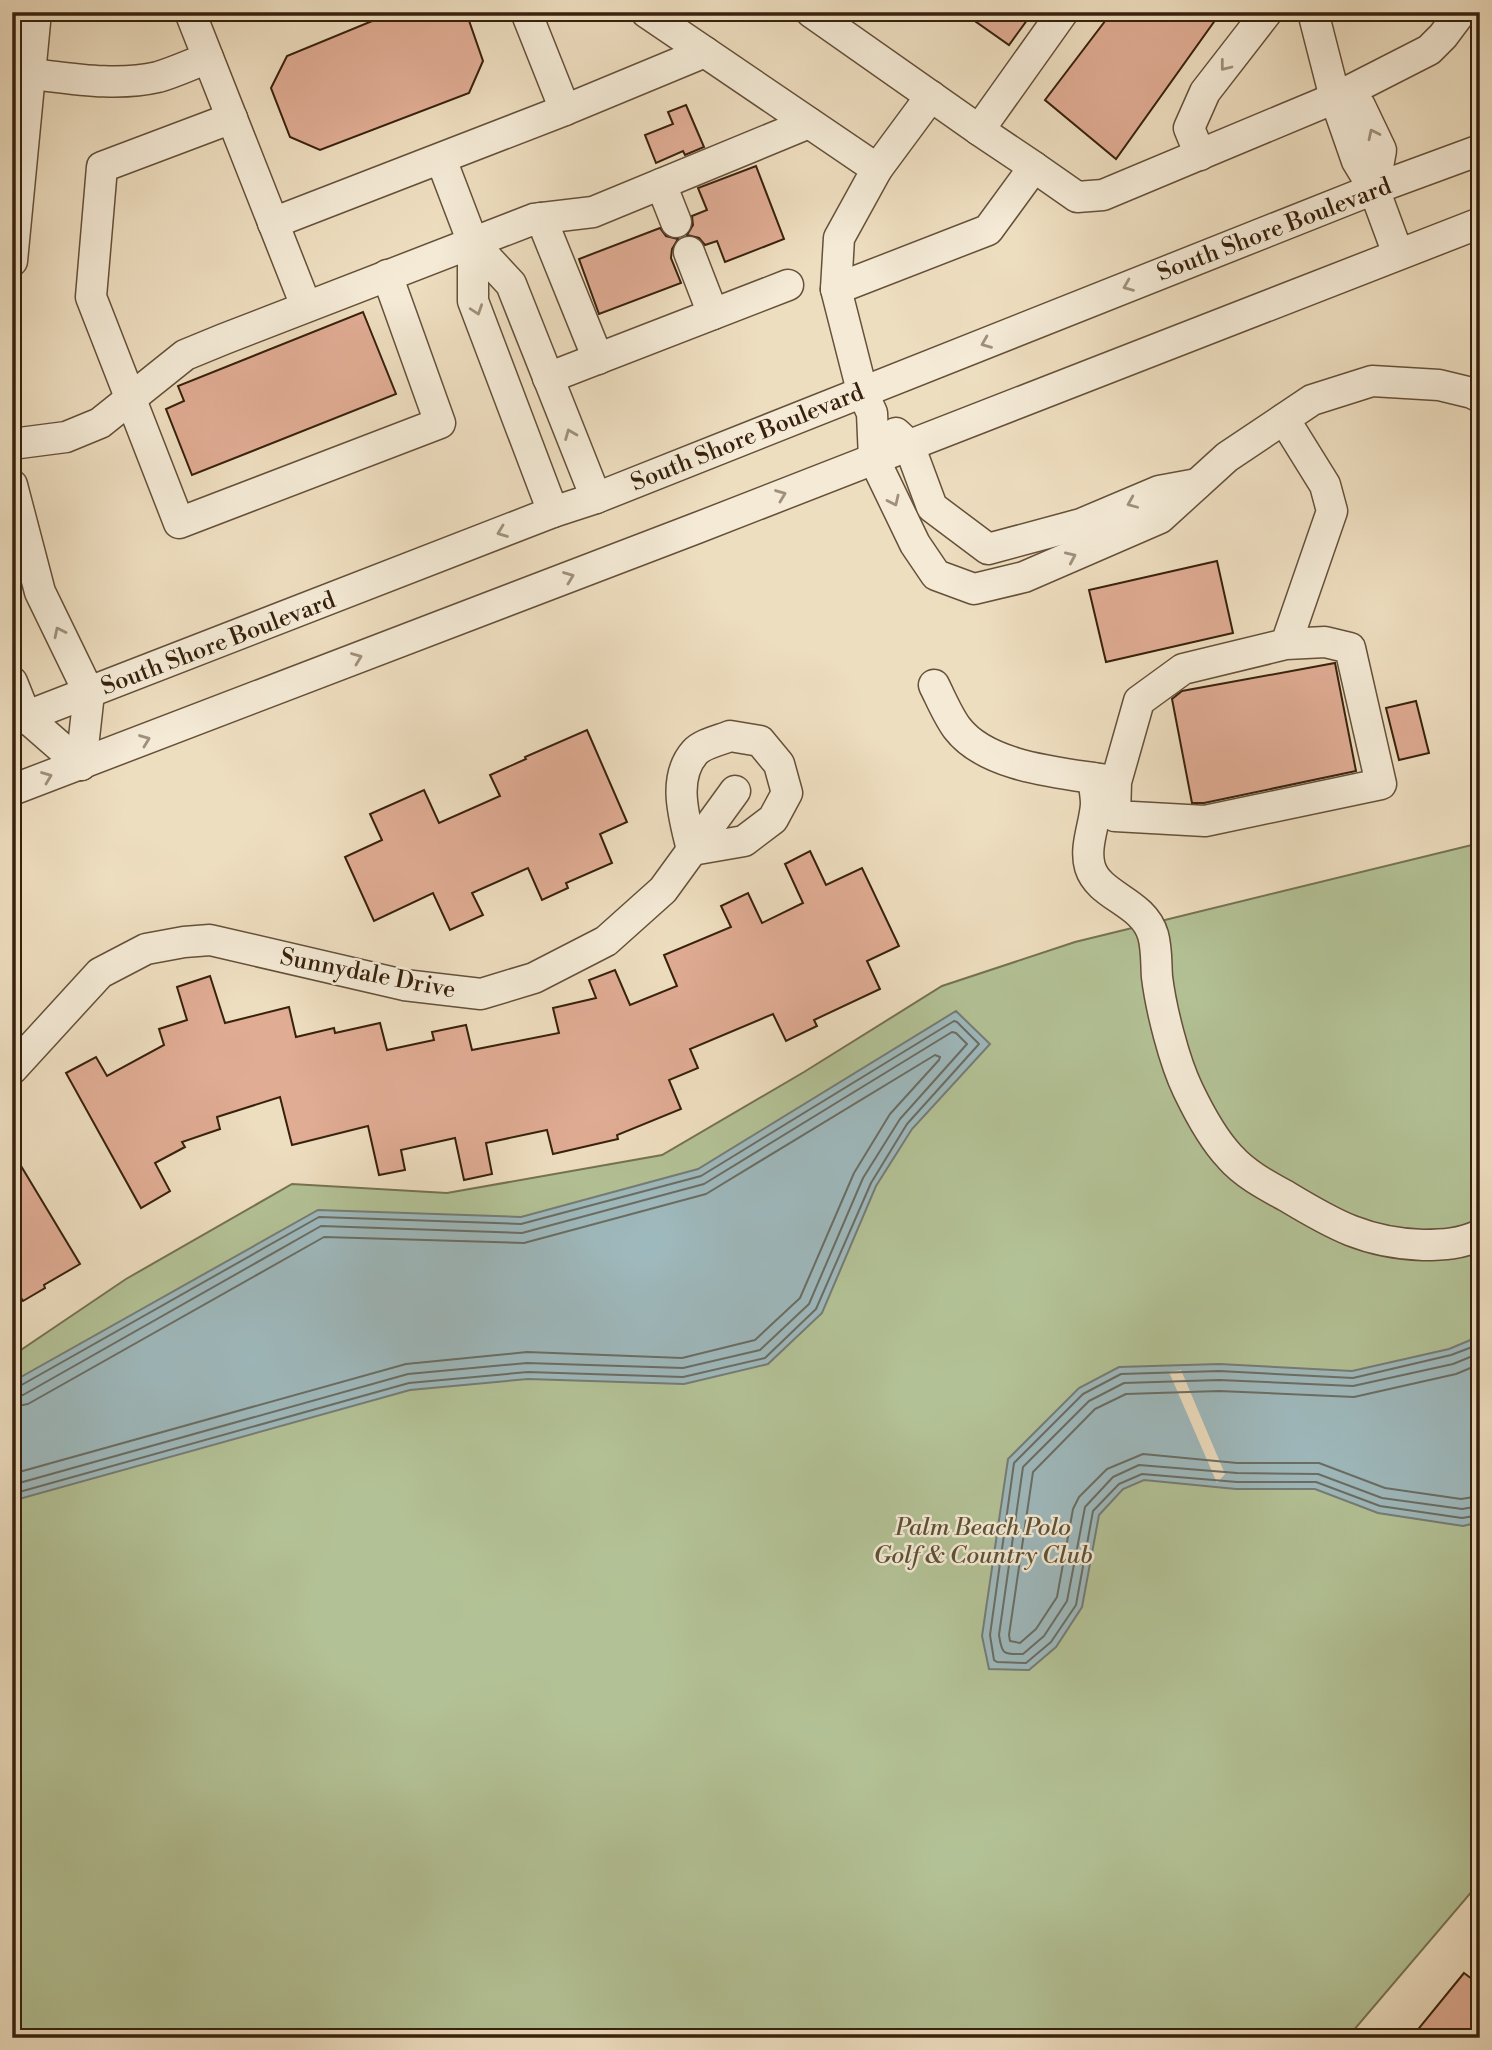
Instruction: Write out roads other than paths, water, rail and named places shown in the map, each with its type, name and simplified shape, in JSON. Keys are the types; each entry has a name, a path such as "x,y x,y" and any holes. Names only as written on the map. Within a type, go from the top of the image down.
{"street":[{"path":"12,261 22,73 36,12"},
{"path":"190,12 306,306"},
{"path":"526,12 565,110"},
{"path":"646,12 877,169"},
{"path":"811,12 1077,197 1103,195 1335,98 1429,50 1461,12"},
{"path":"979,130 1063,12"},
{"path":"1200,155 1189,128 1205,92 1267,12"},
{"path":"1313,12 1335,98"},
{"path":"274,223 565,110 705,52"},
{"path":"22,73 130,81 158,76 208,58"},
{"path":"931,96 877,169 839,238 836,289 867,402 874,458 915,544 936,575 974,589 1024,578 1160,518 1227,457 1312,400 1372,381 1439,385 1480,397"},
{"path":"1335,98 1360,106 1381,150 1374,189 1398,254"},
{"path":"232,117 102,167 91,297 179,523 440,423 387,275"},
{"path":"12,444 66,437 100,423 185,355 306,306 541,218 593,212 809,122"},
{"name":"South Shore Boulevard","path":"19,719 553,512 867,402 1374,189 1480,150"},
{"path":"441,159 473,243 473,301 553,512"},
{"path":"836,289 988,229 1034,167"},
{"path":"661,184 676,222"},
{"path":"541,218 598,359"},
{"path":"12,790 1480,223"},
{"path":"473,243 511,284 596,498"},
{"path":"689,252 713,314"},
{"path":"548,378 788,285"},
{"path":"867,402 909,445 932,506 988,549 1082,524 1159,491 1197,484"},
{"path":"1284,419 1325,485 1332,511 1286,644"},
{"path":"12,485 40,592 89,693 81,765"},
{"path":"1105,780 1115,816 1205,821 1381,785 1350,649 1325,642 1286,644 1182,669 1139,701 1105,780 1096,803 1088,853 1089,865 1110,891 1142,915 1153,933 1157,978 1178,1063 1187,1088 1209,1128 1231,1158 1253,1177 1326,1220 1361,1236 1388,1242 1440,1245 1455,1244 1480,1235"},
{"path":"12,682 19,719 81,765"},
{"path":"934,685 957,729 976,746 1015,764 1105,780"},
{"name":"Sunnydale Drive","path":"12,1069 100,973 146,949 184,942 210,940 404,985 481,994 534,978 606,941 663,890 735,791"}],"water":[{"path":"956,1011 990,1044 912,1129 876,1186 822,1313 768,1364 684,1384 528,1379 410,1390 12,1501 12,1382 318,1210 521,1217 698,1169"},
{"path":"1480,1336 1480,1522 1463,1526 1378,1513 1315,1489 1236,1489 1144,1480 1123,1489 1099,1515 1082,1607 1056,1647 1029,1670 989,1669 982,1636 1008,1459 1079,1388 1119,1367 1219,1364 1352,1371 1449,1349"}],"park label":[{"name":"Palm Beach Polo Golf & Country Club","path":"983,1541"}]}
